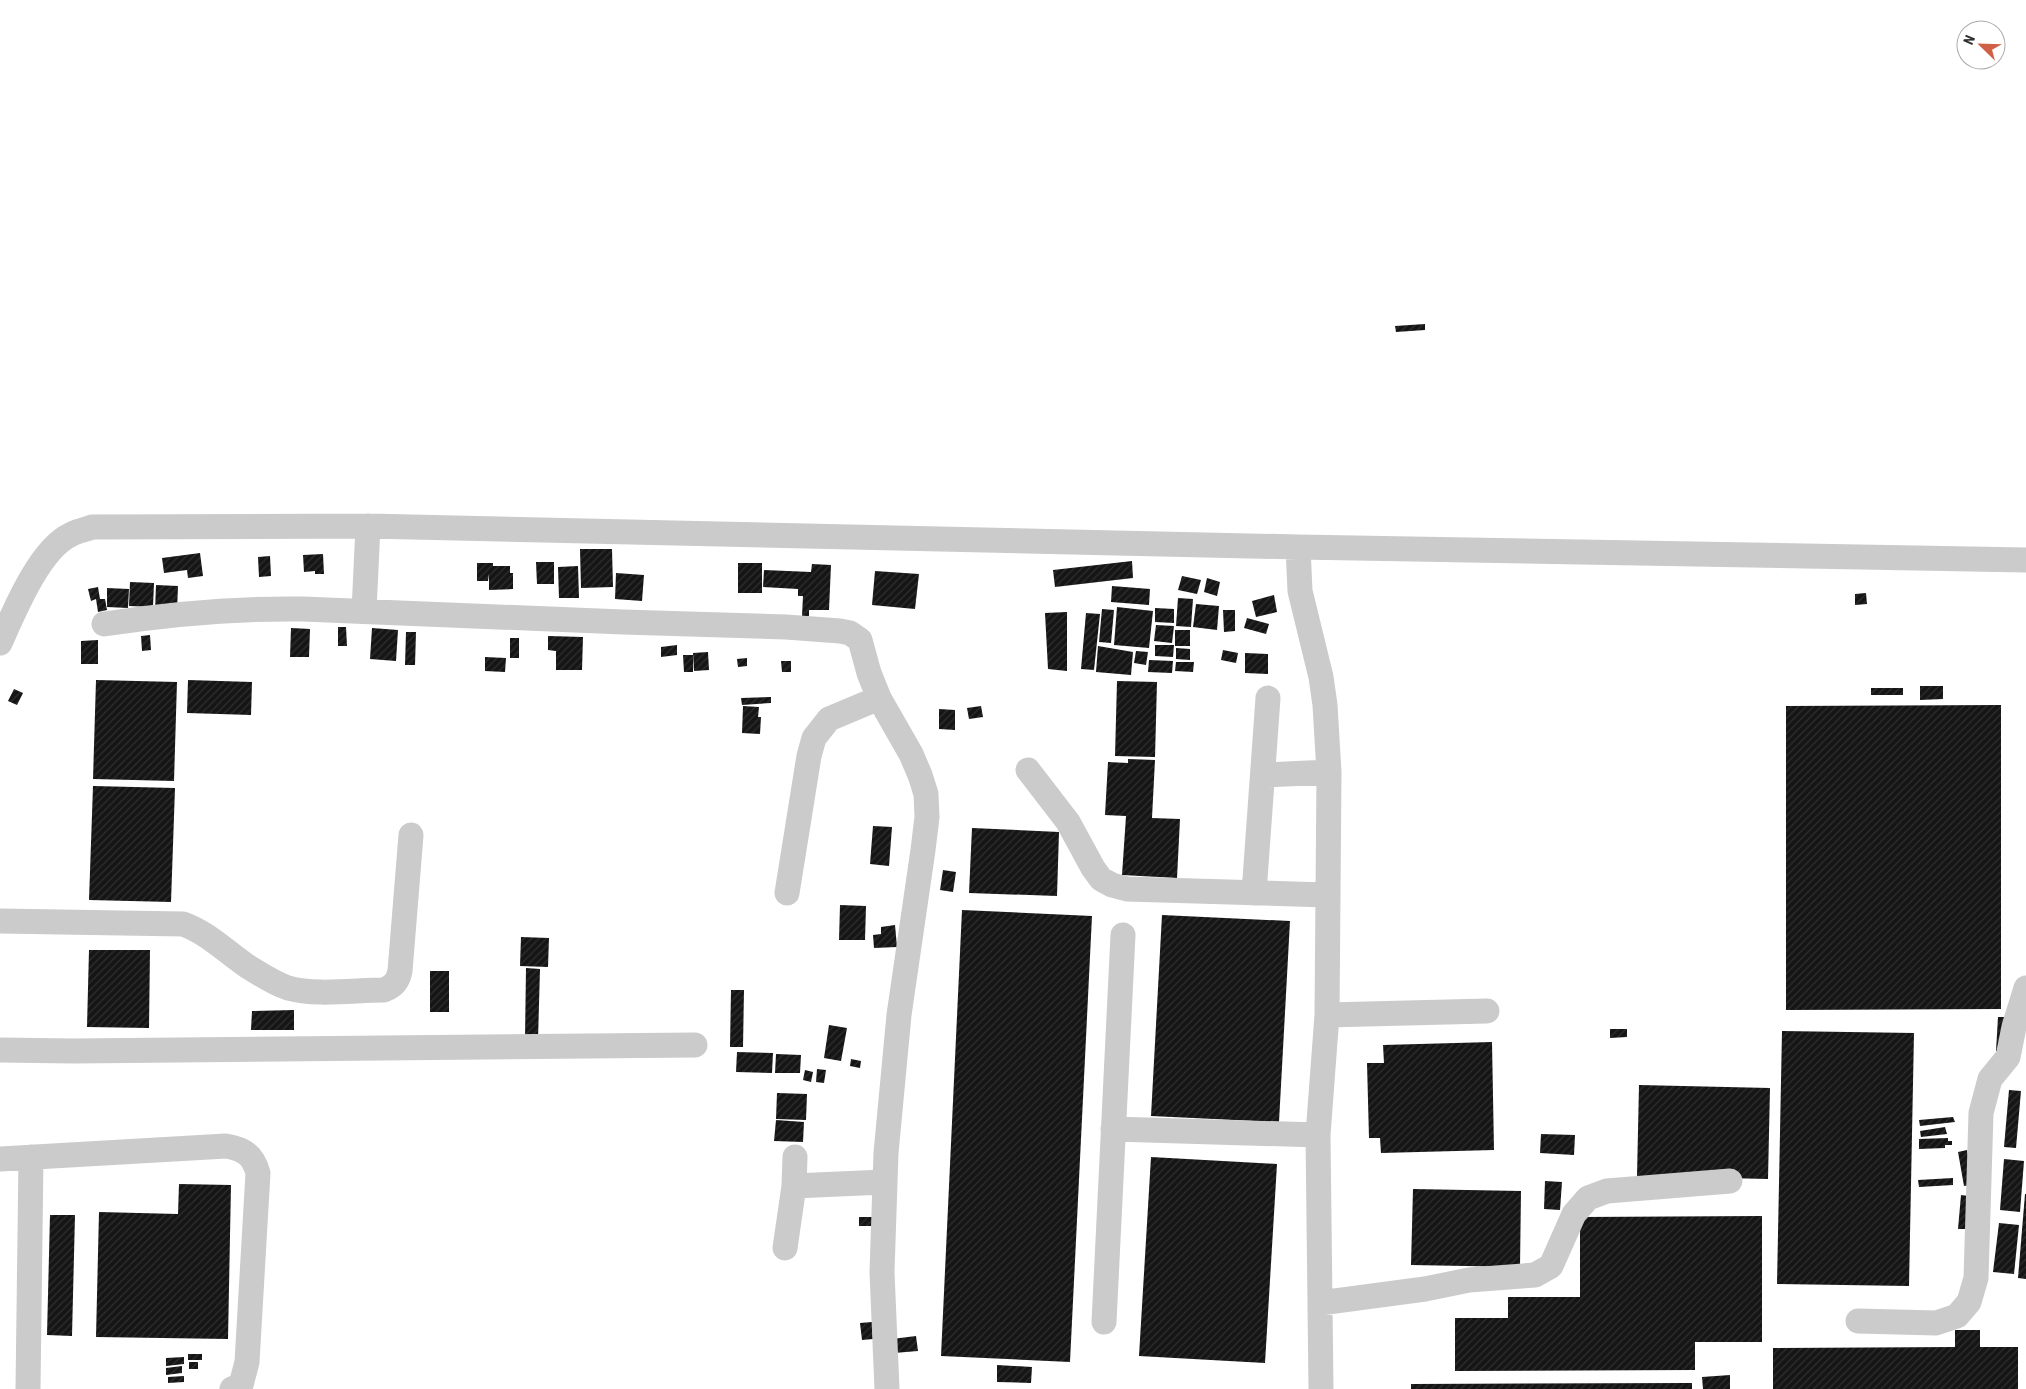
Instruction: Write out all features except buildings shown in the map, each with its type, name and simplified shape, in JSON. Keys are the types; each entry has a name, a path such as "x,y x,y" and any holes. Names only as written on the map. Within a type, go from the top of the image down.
{"street":[{"path":"364,611 368,526"},
{"path":"0,643 17,605 46,556 68,535 92,528 368,526 1298,548 2026,560"},
{"path":"1298,548 1300,590 1321,677 1325,705 1329,772 1327,1015 1318,1135 1321,1389"},
{"path":"104,624 160,616 252,608 786,627 840,631 850,633 860,640 879,698 911,754 926,794 922,859 898,1015 884,1182 882,1272 887,1389"},
{"path":"787,893 808,756 814,738 829,719 879,698"},
{"path":"1254,893 1268,698"},
{"path":"1028,770 1068,822 1101,879 1112,885 1128,890 1327,895"},
{"path":"1263,775 1329,772"},
{"path":"0,921 183,924 203,933 246,965 272,981 287,987 305,991 384,990 391,987 398,980 400,971 411,835"},
{"path":"1104,1322 1123,935"},
{"path":"1858,1321 1936,1323 1957,1316 1969,1302 1976,1278 1981,1113 1990,1079 2008,1057 2014,1026 2026,988"},
{"path":"1327,1015 1487,1011"},
{"path":"0,1050 74,1052 695,1046"},
{"path":"1113,1129 1318,1135"},
{"path":"0,1159 226,1146 240,1149 249,1155 258,1173 247,1362 241,1385 232,1389"},
{"path":"28,1389 31,1157"},
{"path":"784,1248 794,1186 795,1157"},
{"path":"1320,1303 1469,1280 1535,1276 1551,1266 1574,1214 1588,1198 1607,1191 1730,1181"},
{"path":"794,1186 884,1182"}]}
